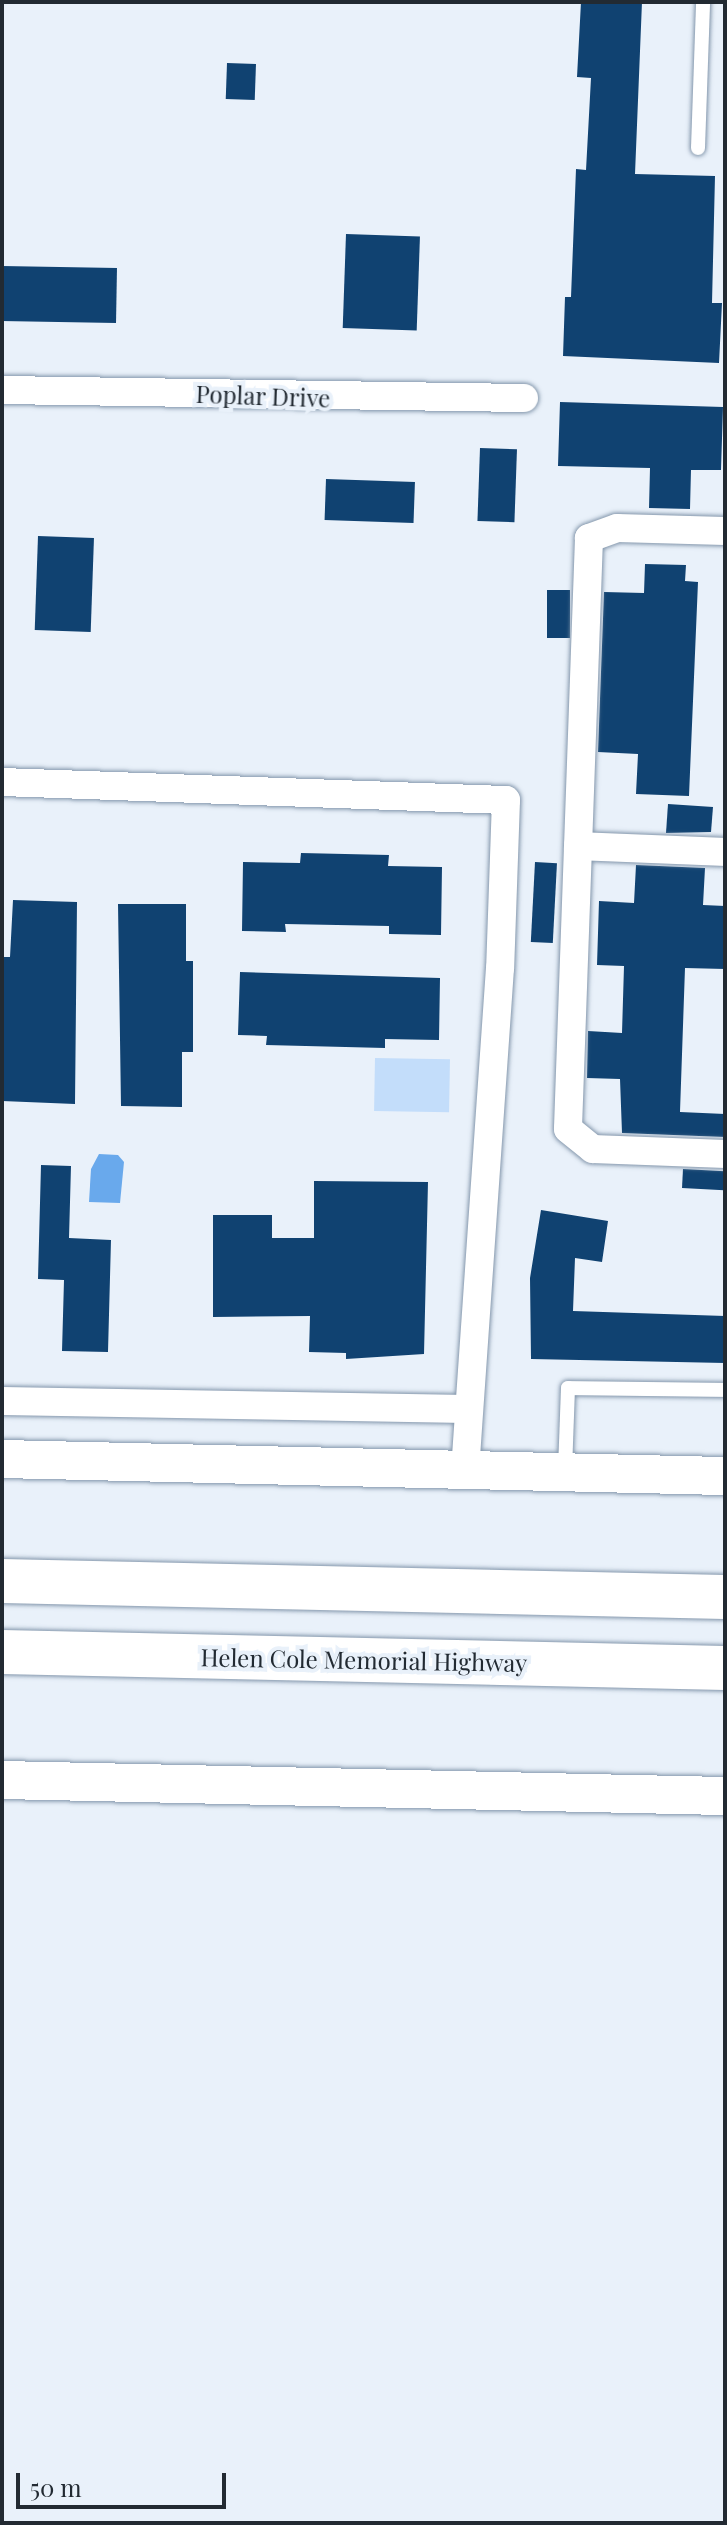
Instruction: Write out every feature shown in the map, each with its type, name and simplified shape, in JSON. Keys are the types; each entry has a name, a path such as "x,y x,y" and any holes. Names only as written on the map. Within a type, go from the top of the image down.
{"highway":[{"path":"2,1581 725,1597"},
{"name":"Helen Cole Memorial Highway","path":"2,1652 725,1668"}],"main road":[{"path":"2,1459 725,1476"},
{"path":"2,1780 725,1796"}],"street":[{"name":"Poplar Drive","path":"2,390 524,398"},
{"path":"725,531 617,528 589,538 568,1129 593,1149 725,1154"},
{"path":"2,782 506,800 500,968 465,1471"},
{"path":"578,846 725,852"},
{"path":"2,1401 467,1409"}],"lane":[{"path":"698,148 703,2"},
{"path":"565,1472 568,1388 725,1390"}],"shaded area":[{"path":"375,1058 450,1059 449,1112 374,1111"}],"water":[{"path":"99,1154 118,1155 124,1162 120,1203 89,1202 91,1169"}],"building":[{"path":"581,2 642,2 635,174 715,176 712,303 722,303 719,363 563,356 565,297 571,297 576,169 586,170 591,78 577,77"},
{"path":"227,63 256,64 255,100 226,99"},
{"path":"346,234 420,237 417,331 343,328"},
{"path":"2,266 117,268 116,323 2,321"},
{"path":"560,402 723,407 721,470 691,470 690,509 649,508 650,468 558,466"},
{"path":"480,448 517,449 514,522 477,521"},
{"path":"326,479 415,482 414,523 325,520"},
{"path":"38,536 94,538 91,632 35,630"},
{"path":"645,564 686,565 685,581 698,582 689,796 636,794 638,754 598,752 604,592 644,593"},
{"path":"547,590 570,590 570,638 547,638"},
{"path":"668,804 713,807 711,832 666,833"},
{"path":"301,853 389,855 388,866 442,867 441,935 389,934 389,926 285,924 286,932 242,931 243,862 300,863"},
{"path":"535,862 557,863 553,943 531,942"},
{"path":"636,865 705,868 703,905 725,906 725,969 685,968 680,1112 725,1114 725,1137 622,1133 620,1079 587,1078 588,1031 622,1033 624,966 597,965 599,901 634,903"},
{"path":"13,900 77,902 75,1104 2,1101 4,957 10,957"},
{"path":"118,904 186,904 186,961 193,961 193,1052 182,1052 182,1107 121,1106"},
{"path":"240,972 440,978 439,1040 385,1039 385,1048 266,1045 267,1036 238,1035"},
{"path":"41,1165 71,1166 69,1238 111,1240 108,1352 62,1351 64,1280 38,1279"},
{"path":"683,1169 725,1171 724,1190 682,1188"},
{"path":"314,1181 428,1182 424,1354 346,1359 346,1353 309,1352 310,1316 213,1317 213,1215 272,1215 272,1238 314,1238"},
{"path":"541,1210 608,1221 602,1262 575,1258 573,1311 725,1316 725,1363 531,1359 530,1278"}]}
